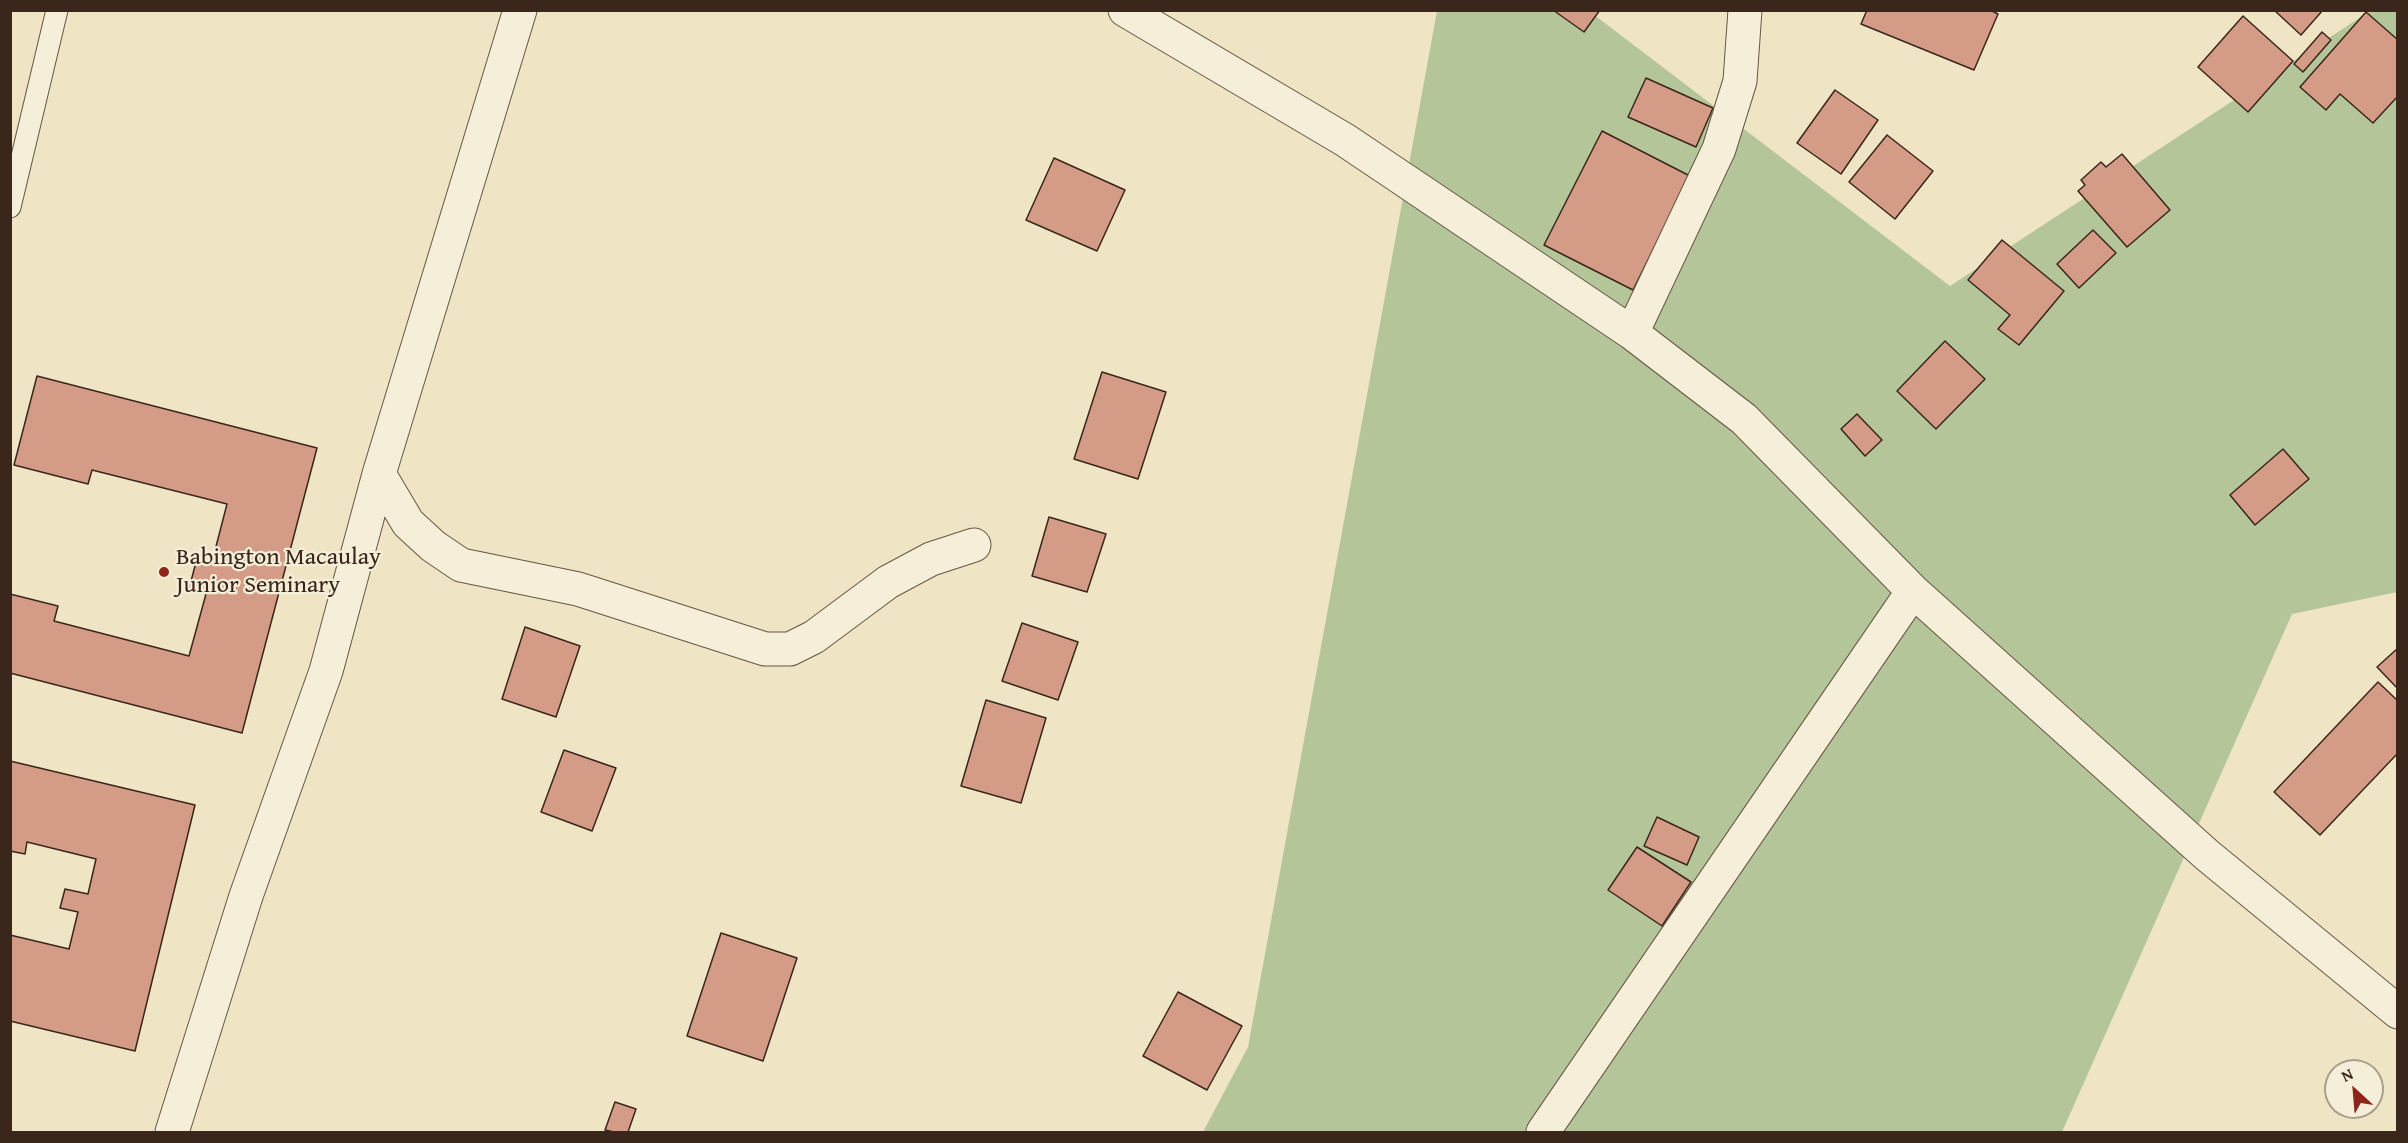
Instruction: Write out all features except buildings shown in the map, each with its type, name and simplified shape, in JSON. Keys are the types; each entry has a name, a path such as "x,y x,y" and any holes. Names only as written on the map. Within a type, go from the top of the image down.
{"street":[{"path":"172,1132 246,896 326,671 379,474 520,10"},
{"path":"1125,10 1345,140 1632,333 1744,419 1913,591 2207,855 2397,1012"},
{"path":"1632,333 1719,149 1740,81 1745,10"},
{"path":"379,474 408,523 433,546 461,565 578,589 765,649 790,649 814,637 888,582 932,559 974,545"},
{"path":"1543,1132 1913,591"}],"lane":[{"path":"10,207 57,10"}],"green space":[{"path":"1437,11 1589,11 1950,286 2370,11 2397,11 2397,592 2292,614 2062,1132 1203,1132 1248,1047"}],"place":[{"name":"Babington Macaulay Junior Seminary","path":"164,572"}]}
